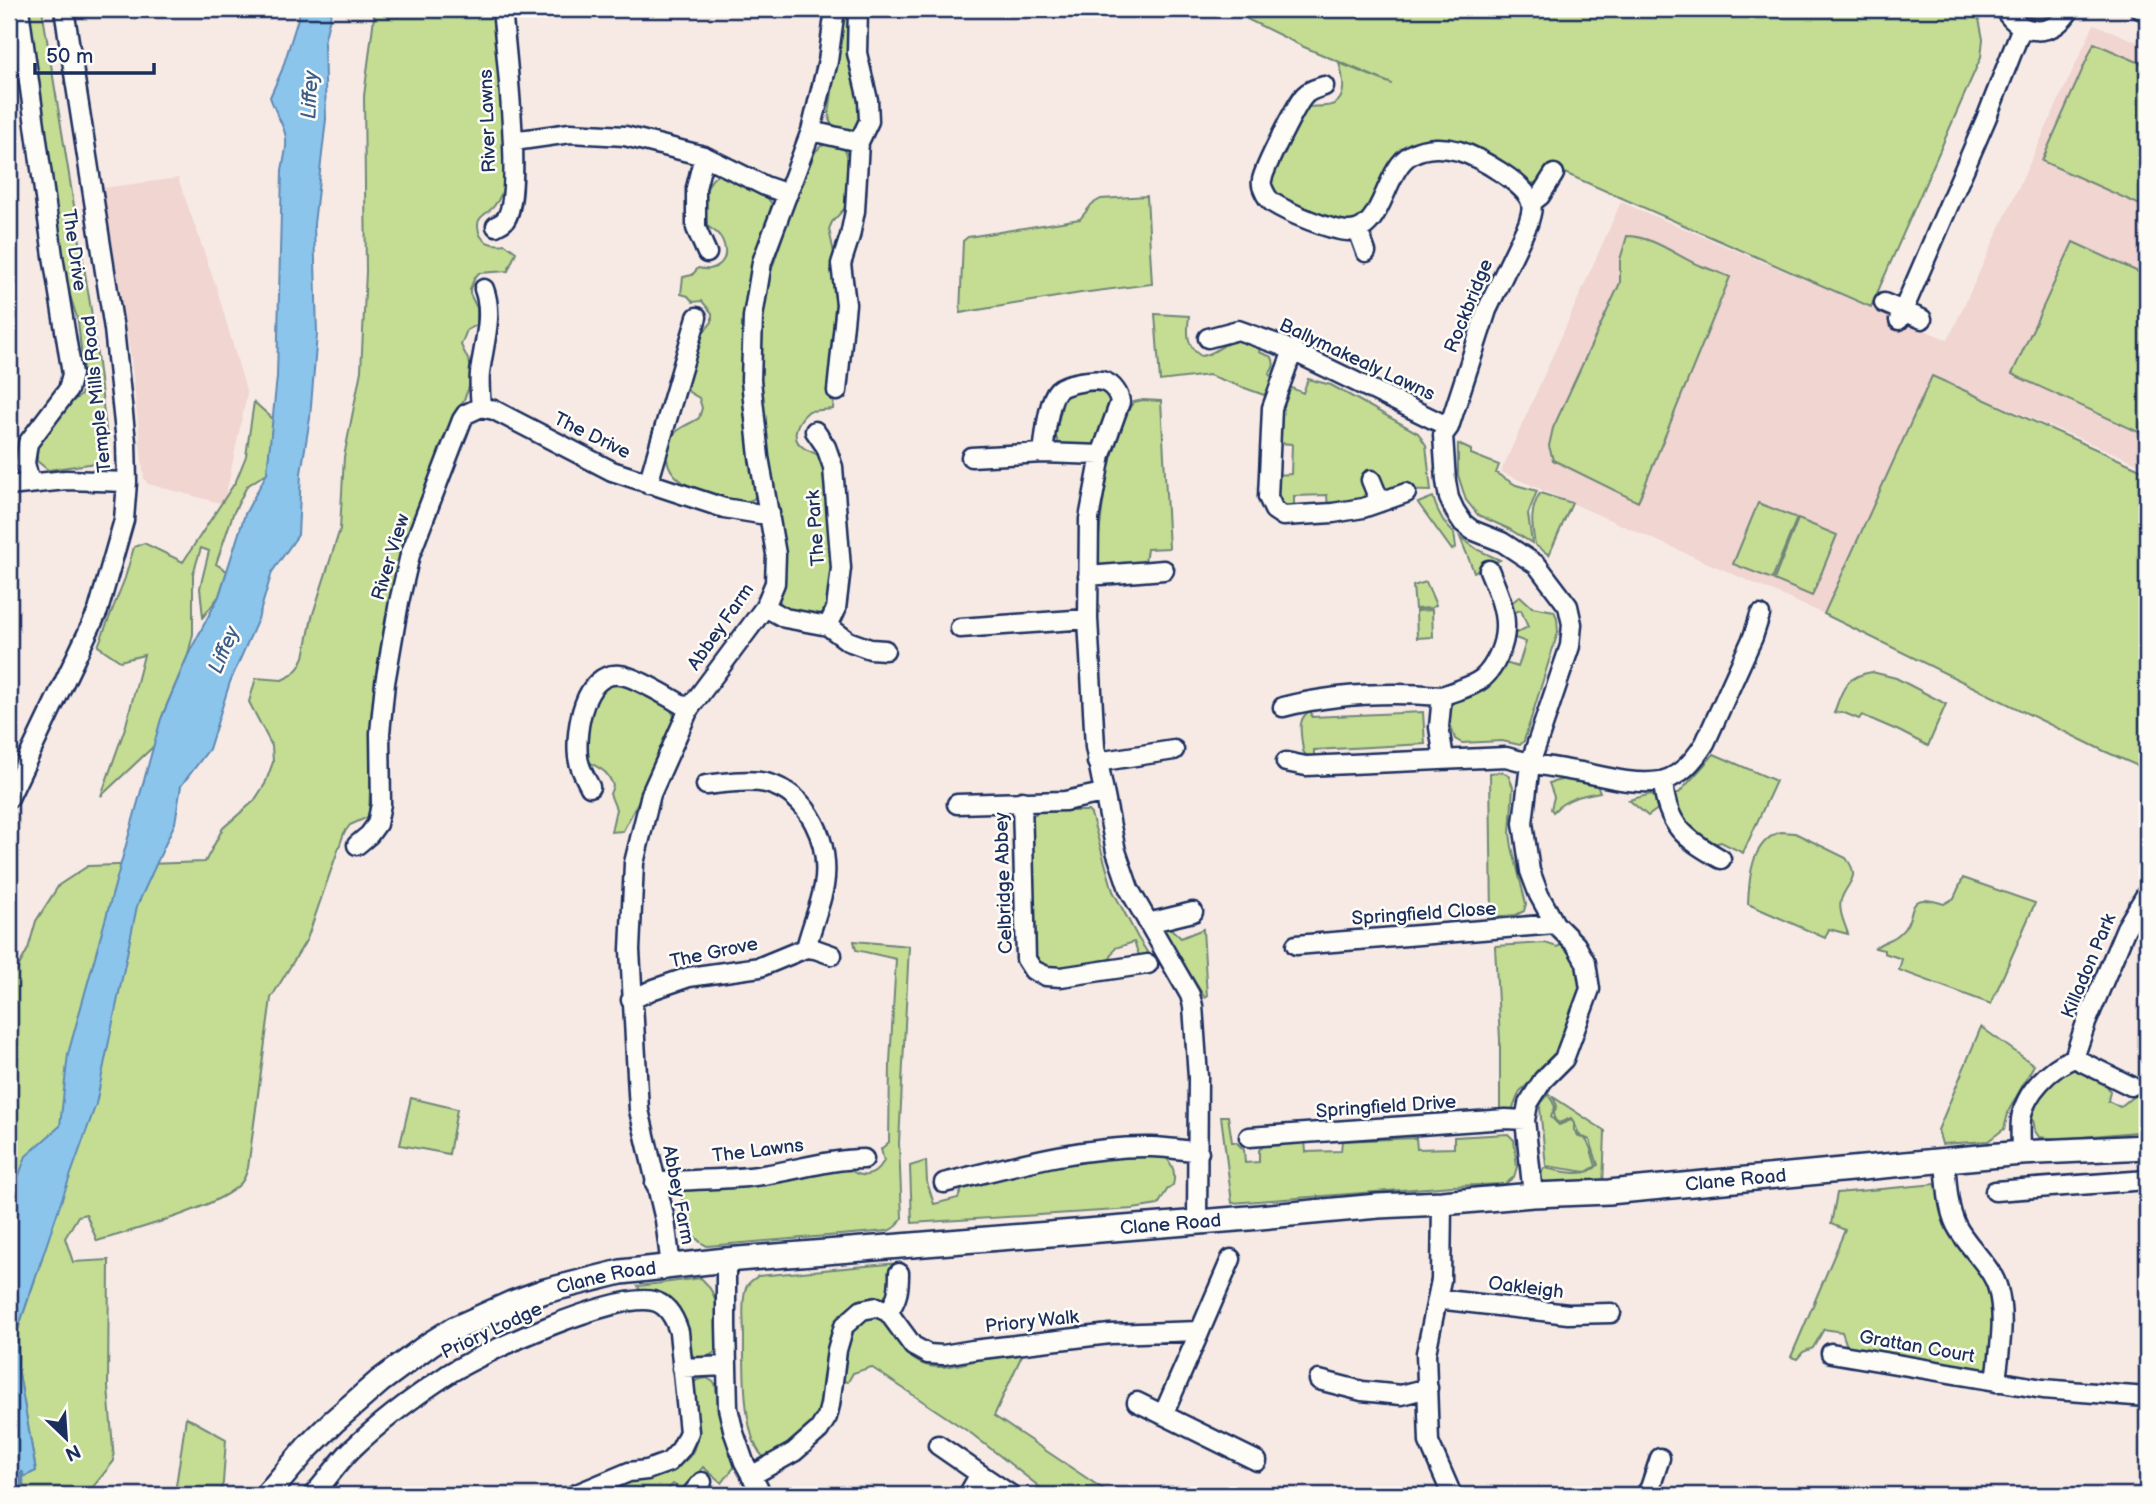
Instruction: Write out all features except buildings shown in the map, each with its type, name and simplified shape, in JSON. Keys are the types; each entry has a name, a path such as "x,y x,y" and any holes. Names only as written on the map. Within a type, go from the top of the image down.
{"main road":[{"name":"Clane Road","path":"267,1495 307,1448 357,1400 402,1364 454,1329 545,1291 621,1272 726,1260 1378,1206 1609,1192 2021,1153 2147,1147"}],"street":[{"name":"The Drive","path":"19,9 72,374 68,390 28,443 25,463 30,483"},
{"name":"Temple Mills Road","path":"9,797 98,611 124,520 127,482 126,442 114,329 64,9"},
{"name":"River Lawns","path":"496,226 506,220 510,208 514,141 502,9"},
{"name":"Abbey Farm","path":"671,1266 665,1220 639,1110 631,1000 634,863 651,794 689,709 765,607 775,583 776,554 759,457 751,380 753,317 762,262 811,131 828,61 835,9"},
{"path":"837,391 846,304 841,271 842,257 856,211 859,142 869,121 870,109 857,53 858,9"},
{"path":"2004,9 2011,19 2032,30 2045,30 2056,26 2070,9"},
{"path":"2140,9 2147,12"},
{"path":"1900,315 1986,118 2022,27"},
{"path":"1324,86 1306,93 1295,107 1262,179 1262,186 1273,203 1332,228 1358,230 1373,217 1399,163 1410,154 1421,150 1444,149 1473,158 1507,177 1527,194 1531,203 1540,196 1554,174"},
{"path":"811,131 859,142"},
{"path":"514,141 570,133 625,136 704,156 765,186 788,194"},
{"path":"704,156 696,188 696,228 707,253"},
{"name":"Rockbridge","path":"1449,427 1487,310 1528,224 1532,211 1531,203"},
{"path":"1358,230 1366,252"},
{"path":"481,407 480,377 489,312 484,289"},
{"path":"1884,303 1900,315 1922,319"},
{"name":"The Drive","path":"648,484 697,317"},
{"name":"Ballymakealy Lawns","path":"1208,338 1238,330 1293,350 1449,427 1443,435 1446,481 1455,511 1472,530 1502,542 1529,558 1568,606 1572,636 1530,764 1524,822 1525,842 1530,871 1539,895 1555,924 1576,945 1586,964 1590,989 1564,1059 1543,1080 1528,1104 1525,1119"},
{"path":"1293,350 1272,408 1268,497 1274,510 1283,516 1333,513 1363,508 1406,493"},
{"path":"1043,453 1052,398 1058,389 1068,384 1104,381 1115,389 1120,402 1101,455 1090,503 1088,619 1097,762 1116,851 1129,890 1190,995 1193,1006 1198,1077 1198,1222"},
{"name":"The Drive","path":"481,407 494,410 612,471 724,508 769,513"},
{"name":"River View","path":"357,845 377,824 381,804 380,733 385,683 410,555 462,420 466,414 481,407"},
{"name":"The Park","path":"815,431 826,447 833,467 841,568 836,609 828,626"},
{"path":"971,457 1043,453 1101,455"},
{"path":"9,486 66,480 127,482"},
{"path":"1371,480 1380,502"},
{"path":"1088,576 1164,570"},
{"path":"1283,707 1337,697 1423,694 1442,696 1472,685 1484,677 1497,658 1506,629 1502,606 1489,570"},
{"path":"765,607 785,618 828,626 848,642 870,649 885,650"},
{"path":"1286,762 1306,766 1507,757 1530,764 1641,782 1663,781 1683,770 1696,758 1705,743 1753,637 1760,615"},
{"path":"960,628 1088,619"},
{"path":"590,787 581,771 577,737 591,689 600,680 611,675 623,675 689,709"},
{"path":"1442,696 1439,727 1444,759"},
{"path":"1097,762 1174,750"},
{"path":"1663,781 1668,808 1682,832 1694,844 1721,859"},
{"path":"706,785 765,782 788,792 805,809 819,831 825,850 824,885 806,948 832,955"},
{"name":"Celbridge Abbey","path":"957,803 1065,801 1103,793"},
{"name":"Celbridge Abbey","path":"1022,801 1026,959 1033,971 1060,977 1148,964"},
{"name":"Killadon Park","path":"2074,1058 2126,928 2147,893"},
{"path":"1148,923 1193,912"},
{"name":"Springfield Close","path":"1296,945 1555,924"},
{"name":"The Grove","path":"631,1000 654,989 689,978 760,967 806,948"},
{"path":"2021,1153 2021,1118 2028,1101 2054,1068 2074,1058 2132,1086"},
{"path":"1525,1119 1533,1195"},
{"name":"Springfield Drive","path":"1249,1137 1525,1119"},
{"path":"944,1183 1029,1161 1099,1149 1152,1147 1199,1152"},
{"name":"The Lawns","path":"655,1183 682,1179 760,1176 839,1159 864,1158"},
{"name":"Grattan Court","path":"1945,1161 1951,1210 1956,1225 1997,1287 2001,1336 1996,1382"},
{"path":"1995,1191 2147,1180"},
{"path":"1442,1203 1441,1280 1426,1353 1429,1441 1452,1495"},
{"path":"1163,1415 1231,1259"},
{"path":"726,1260 727,1395 732,1427 744,1462 762,1495"},
{"path":"751,1476 798,1449 819,1430 827,1417 837,1350 844,1326 862,1310 877,1307 888,1312 899,1293 899,1273"},
{"name":"Priory Lodge","path":"313,1495 350,1451 443,1377 531,1333 595,1310 642,1299 657,1301 675,1319 679,1332 689,1432 681,1450 669,1462 648,1470 629,1472 574,1495"},
{"name":"Oakleigh","path":"1437,1299 1568,1314 1611,1313"},
{"name":"Priory Walk","path":"888,1312 913,1346 928,1354 943,1355 1110,1334 1200,1331"},
{"name":"Grattan Court","path":"1831,1353 2052,1390 2147,1397"},
{"path":"682,1368 726,1366"},
{"path":"1319,1380 1362,1391 1401,1395 1428,1388"},
{"path":"1137,1402 1257,1461"},
{"path":"938,1445 1012,1495"},
{"path":"1645,1495 1660,1458"},
{"path":"968,1495 981,1474"}],"shaded area":[{"path":"2094,24 2147,46 2147,467 1932,376 1824,614 1501,472 1621,202 1948,340"},
{"path":"178,178 216,286 247,394 224,504 148,484 144,479 131,359 103,188"}],"green space":[{"path":"42,9 93,322 108,446 96,463 48,470 37,461 37,447 65,407 81,395 84,379 78,321 59,260 38,80 26,20 28,12"},
{"path":"375,9 492,9 506,167 500,196 479,220 478,226 484,240 505,244 516,252 508,271 479,273 470,289 477,308 477,325 467,330 461,345 472,368 469,387 438,457 408,538 373,728 368,817 350,825 344,833 307,939 271,998 245,1176 230,1192 214,1201 152,1225 97,1241 86,1214 78,1216 65,1238 73,1262 109,1260 108,1387 114,1461 89,1492 90,1495 9,1495 9,1465 13,1481 36,1471 18,1368 17,1332 42,1259 9,1250 9,984 28,949 36,921 59,885 88,866 205,862 223,828 254,801 265,784 273,762 272,746 249,702 256,678 282,680 292,675 299,667 340,529 344,457 361,371 366,272 364,96"},
{"path":"844,9 853,9 851,71 861,107 861,114 853,130 846,131 830,122 829,113"},
{"path":"1253,9 1977,9 1983,39 1981,57 1871,307 1551,167 1540,182 1528,184 1427,141 1407,147 1397,154 1370,208 1362,217 1353,222 1342,223 1309,211 1276,194 1270,181 1280,153 1303,113 1307,107 1333,105 1338,101 1343,90 1339,63 1392,84 1304,47 1247,19"},
{"path":"2020,9 2056,9 2043,18 2033,18"},
{"path":"2094,43 2147,66 2147,208 2042,161"},
{"path":"837,144 844,149 849,164 846,207 829,229 834,253 833,275 838,308 828,396 834,397 833,409 809,411 796,429 799,444 819,456 825,472 832,565 826,607 822,613 816,615 791,612 782,606 778,598 784,553 775,509 760,393 761,333 768,281 789,216 815,152 821,146"},
{"path":"717,175 732,177 748,184 772,204 752,270 744,326 742,384 757,492 754,499 746,502 694,488 674,474 668,464 667,451 671,438 678,430 699,418 702,408 699,398 689,392 685,385 699,338 712,322 712,313 702,301 693,302 688,296 681,294 683,277 692,275 698,268 715,267 723,261 725,248 722,240 704,222 707,190"},
{"path":"1147,196 1152,284 960,313 963,241 968,237 1080,219 1092,204 1101,199"},
{"path":"1627,236 1653,242 1694,263 1730,277 1638,502 1553,460 1549,446 1553,428 1620,283 1620,260"},
{"path":"2073,242 2147,276 2147,436 2012,374"},
{"path":"1155,314 1189,316 1190,344 1201,356 1238,341 1260,347 1259,352 1272,357 1274,366 1269,374 1274,380 1264,395 1209,375 1160,381"},
{"path":"1932,376 2147,472 2147,770 1824,614"},
{"path":"1308,379 1331,385 1418,433 1426,445 1431,491 1383,488 1367,490 1361,501 1328,509 1327,495 1294,496 1294,512 1285,511 1277,497 1277,475 1291,474 1292,444 1278,443 1279,408 1287,386 1303,393"},
{"path":"1097,388 1107,395 1113,407 1095,446 1059,444 1055,435 1064,398 1075,391"},
{"path":"1161,401 1169,548 1147,549 1142,565 1104,568 1096,562 1110,458 1130,407 1134,402"},
{"path":"254,402 273,419 267,473 247,486 233,514 216,564 227,571 219,596 203,617 200,588 209,551 201,548 193,574 193,634 188,655 163,714 154,746 101,796 126,725 144,655 120,661 98,646 125,578 134,547 144,543 183,562 236,481 246,456"},
{"path":"1458,444 1471,450 1471,454 1499,465 1496,473 1516,485 1537,491 1528,514 1532,543 1478,515 1466,500 1458,475"},
{"path":"1540,493 1572,503 1549,555 1535,545 1532,525 1533,512"},
{"path":"1433,497 1441,516 1454,533 1456,547 1452,550 1418,503"},
{"path":"1758,503 1797,518 1772,579 1733,564"},
{"path":"1798,519 1837,535 1812,596 1774,580"},
{"path":"1460,537 1478,550 1500,560 1474,572"},
{"path":"1426,582 1436,605 1415,609 1413,586"},
{"path":"1520,596 1532,607 1554,611 1558,632 1524,741 1520,745 1502,741 1462,743 1455,739 1450,723 1446,723 1447,713 1454,701 1491,683 1505,663 1518,667 1526,642 1510,636 1528,627 1521,610 1509,614 1509,605"},
{"path":"1432,610 1433,637 1417,638 1416,611"},
{"path":"1872,672 1896,678 1946,704 1928,746 1862,715 1859,719 1842,712 1834,713 1846,685 1856,677"},
{"path":"618,682 658,699 671,710 675,722 674,733 623,831 611,832 616,809 610,794 613,786 605,772 587,760 585,738 592,707 600,690 607,684"},
{"path":"1311,711 1312,717 1423,712 1425,744 1314,750 1314,757 1306,755 1303,751 1301,723"},
{"path":"1714,754 1776,781 1743,853 1721,842 1705,841 1697,836 1684,820 1676,801 1675,793 1679,793"},
{"path":"1502,772 1508,775 1513,787 1510,833 1526,904 1524,911 1516,915 1492,917 1490,773"},
{"path":"1565,779 1596,783 1600,792 1569,800 1553,812 1551,809 1554,797 1549,783"},
{"path":"1651,794 1659,801 1659,808 1648,816 1629,800"},
{"path":"1042,811 1088,811 1091,814 1113,891 1151,958 1142,963 1134,942 1115,948 1110,959 1061,969 1040,967 1032,957 1030,816"},
{"path":"1780,832 1795,833 1846,858 1851,865 1852,880 1841,900 1840,909 1848,934 1829,929 1825,938 1748,904 1749,883 1757,852 1770,837"},
{"path":"1963,878 2035,903 1991,1004 1899,970 1902,959 1875,948 1896,936 1905,927 1916,903 1922,900 1944,904 1954,898"},
{"path":"1170,928 1181,938 1203,929 1207,997 1205,998 1162,930"},
{"path":"854,941 909,946 899,1143 902,1218 897,1226 888,1231 707,1246 699,1241 689,1228 680,1185 843,1165 854,1173 865,1175 875,1172 884,1161 881,1149 889,1142 896,959 856,950"},
{"path":"1545,943 1557,947 1561,945 1571,955 1580,977 1580,996 1556,1059 1520,1091 1512,1110 1500,1113 1500,1040 1495,946"},
{"path":"1981,1027 2034,1065 2009,1110 2004,1129 1988,1141 1942,1144 1938,1130"},
{"path":"2072,1067 2104,1081 2110,1091 2108,1101 2120,1107 2135,1095 2147,1095 2147,1131 2060,1139 2039,1137 2033,1119 2029,1117 2033,1108 2046,1089"},
{"path":"1549,1094 1555,1107 1551,1117 1559,1125 1571,1120 1574,1123 1571,1118 1559,1123 1555,1120 1554,1112 1557,1106 1553,1097 1605,1131 1603,1188 1540,1190 1539,1178 1544,1168 1573,1173 1586,1172 1546,1166 1541,1103","holes":["1574,1123 1582,1138 1574,1130","1583,1137 1590,1140 1598,1165 1586,1172 1596,1166 1590,1146"]},
{"path":"411,1098 457,1109 449,1154 400,1145"},
{"path":"1221,1116 1228,1116 1232,1142 1236,1142 1244,1150 1245,1163 1259,1162 1259,1150 1268,1142 1305,1140 1306,1152 1341,1151 1342,1141 1416,1138 1417,1149 1454,1148 1454,1137 1508,1134 1514,1140 1517,1167 1514,1177 1505,1184 1232,1203"},
{"path":"1132,1155 1166,1157 1170,1163 1174,1173 1173,1185 1158,1205 1133,1209 912,1223 910,1166 926,1161 927,1182 934,1204 958,1198 963,1187 1034,1167"},
{"path":"1936,1184 1946,1223 1991,1292 1993,1341 1991,1360 1986,1369 1979,1372 1848,1349 1842,1332 1824,1329 1813,1348 1803,1352 1797,1359 1791,1357 1845,1230 1831,1224 1837,1193"},
{"path":"899,1263 891,1278 889,1296 850,1308 837,1322 829,1346 825,1398 813,1426 799,1439 766,1459 752,1437 746,1402 743,1306 748,1284 758,1276"},
{"path":"701,1278 713,1294 718,1321 716,1352 701,1360 693,1356 656,1294 640,1290 638,1286"},
{"path":"870,1316 883,1318 912,1358 932,1367 955,1366 1000,1355 1022,1355 994,1416 1112,1495 1050,1495 972,1434 871,1367 853,1373 848,1382 841,1381 845,1343 854,1324"},
{"path":"707,1378 715,1383 722,1424 735,1466 722,1483 703,1467 684,1491 673,1484 663,1495 620,1495 615,1485 664,1473 685,1461 692,1452 696,1429 690,1386 697,1380"},
{"path":"186,1417 226,1439 223,1483 219,1495 178,1495 176,1486"}],"water":[{"name":"Liffey","path":"301,9 332,9 324,42 326,119 314,224 317,334 310,418 301,473 298,535 272,572 258,619 230,682 209,749 181,786 175,823 137,906 96,1104 17,1332 18,1368 36,1471 13,1482 9,1465 9,1202 26,1156 60,1126 68,1054 161,719 188,655 219,596 245,514 267,473 277,377 282,170 286,145 284,130 270,97 282,70"}],"waterway":[{"path":"22,1473 22,1495"}]}
